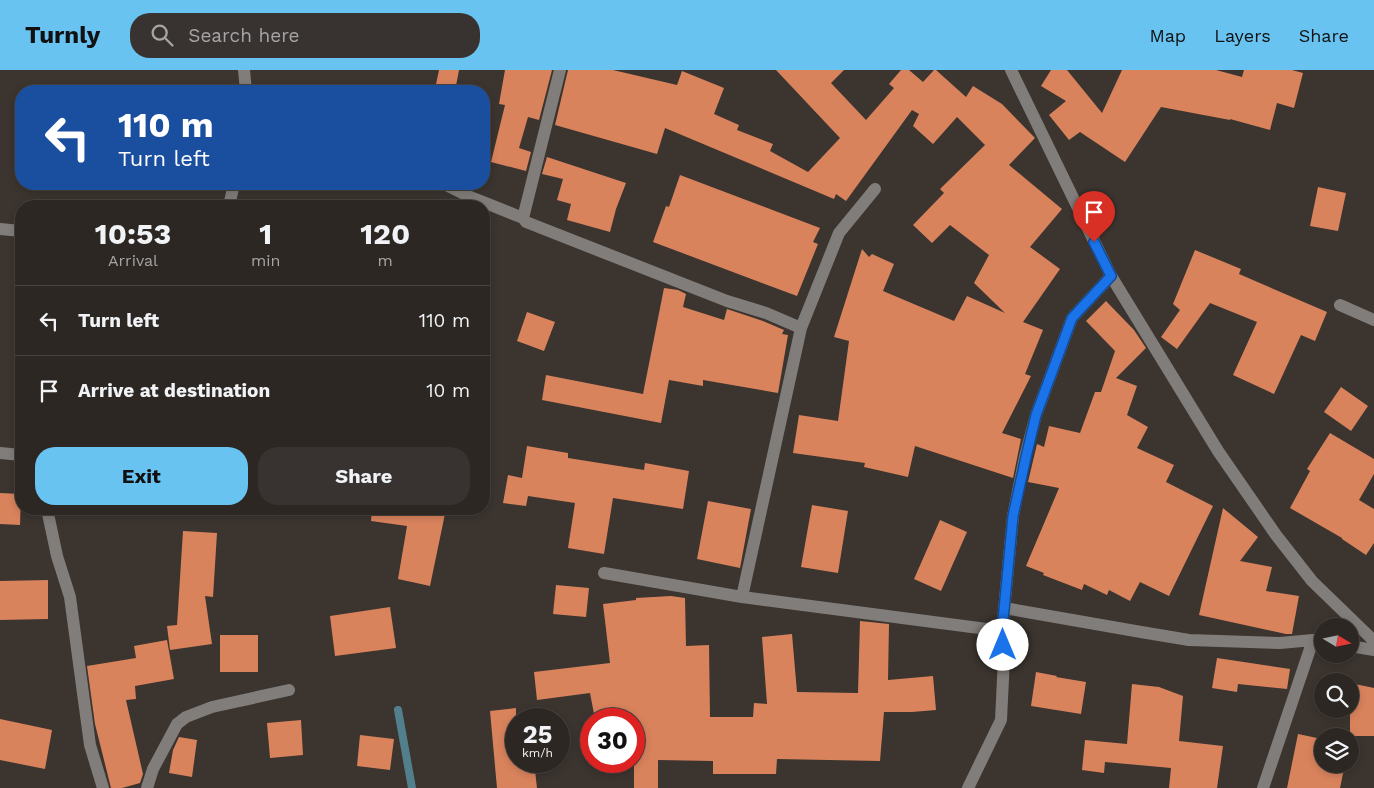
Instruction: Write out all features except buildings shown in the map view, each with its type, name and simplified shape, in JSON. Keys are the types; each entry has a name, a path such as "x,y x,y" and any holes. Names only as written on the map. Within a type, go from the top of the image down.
{"street":[{"path":"244,70 245,85"},
{"path":"523,218 560,70"},
{"path":"1011,70 1111,276 1218,451 1276,535 1312,581 1374,641"},
{"path":"742,597 801,328 840,232 874,189"},
{"path":"456,190 478,200"},
{"path":"490,205 523,218 526,222 801,328"},
{"path":"0,228 15,230"},
{"path":"968,788 1000,720 1004,658 1002,631 1013,516 1036,415 1072,318 1111,276"},
{"path":"1340,305 1374,320"},
{"path":"0,454 15,455"},
{"path":"48,515 70,597 90,745 103,788"},
{"path":"604,573 742,597 1002,631"},
{"path":"1004,608 1189,640 1280,643 1314,641"},
{"path":"1359,648 1374,650"},
{"path":"1263,788 1314,652"},
{"path":"147,788 153,769 177,724 186,717 212,707 289,690"}],"waterway":[{"path":"398,710 412,788"}],"route":[{"path":"1003,645 1002,631 1013,516 1036,415 1072,318 1111,276 1094,242"}]}
